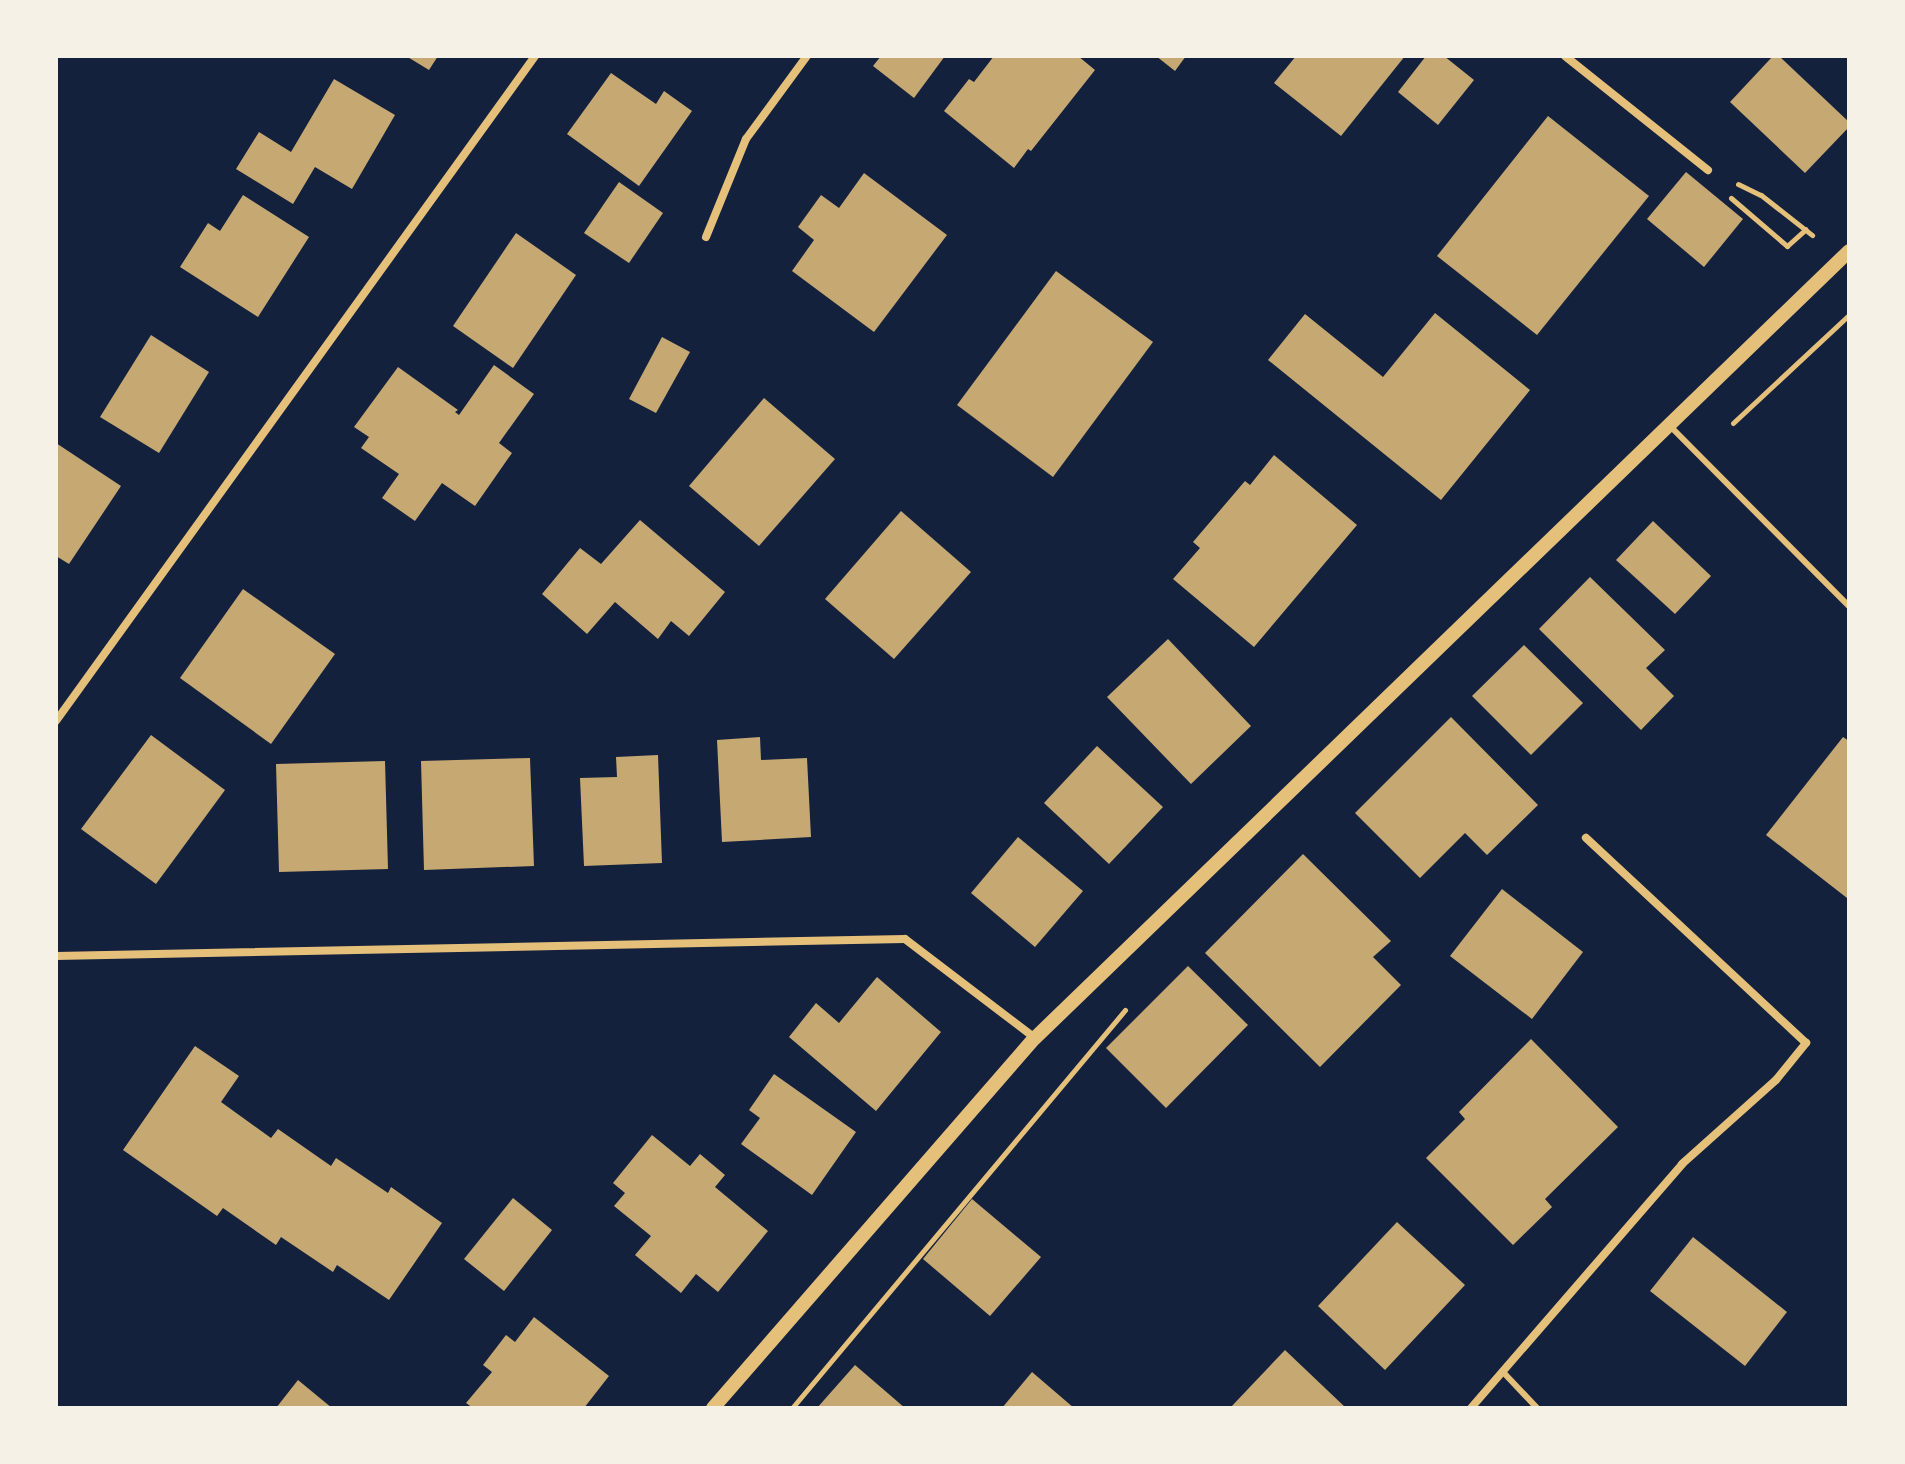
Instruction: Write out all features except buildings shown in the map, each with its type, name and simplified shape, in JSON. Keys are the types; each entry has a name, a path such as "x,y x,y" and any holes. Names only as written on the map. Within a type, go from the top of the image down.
{"street":[{"path":"56,721 535,56"},
{"path":"706,237 746,139 807,56"},
{"path":"1565,56 1708,170"},
{"path":"713,1408 1035,1038 1844,256"},
{"path":"1471,1408 1682,1164 1776,1080 1806,1043 1586,838"},
{"path":"56,956 905,939 1035,1038"}],"lane":[{"path":"1669,425 1849,606"},
{"path":"1503,1372 1537,1408"}],"path":[{"path":"1708,170 1761,195 1844,256"},
{"path":"1726,193 1787,246 1806,229"},
{"path":"1698,456 1849,315"},
{"path":"792,1408 1132,1002"}]}
